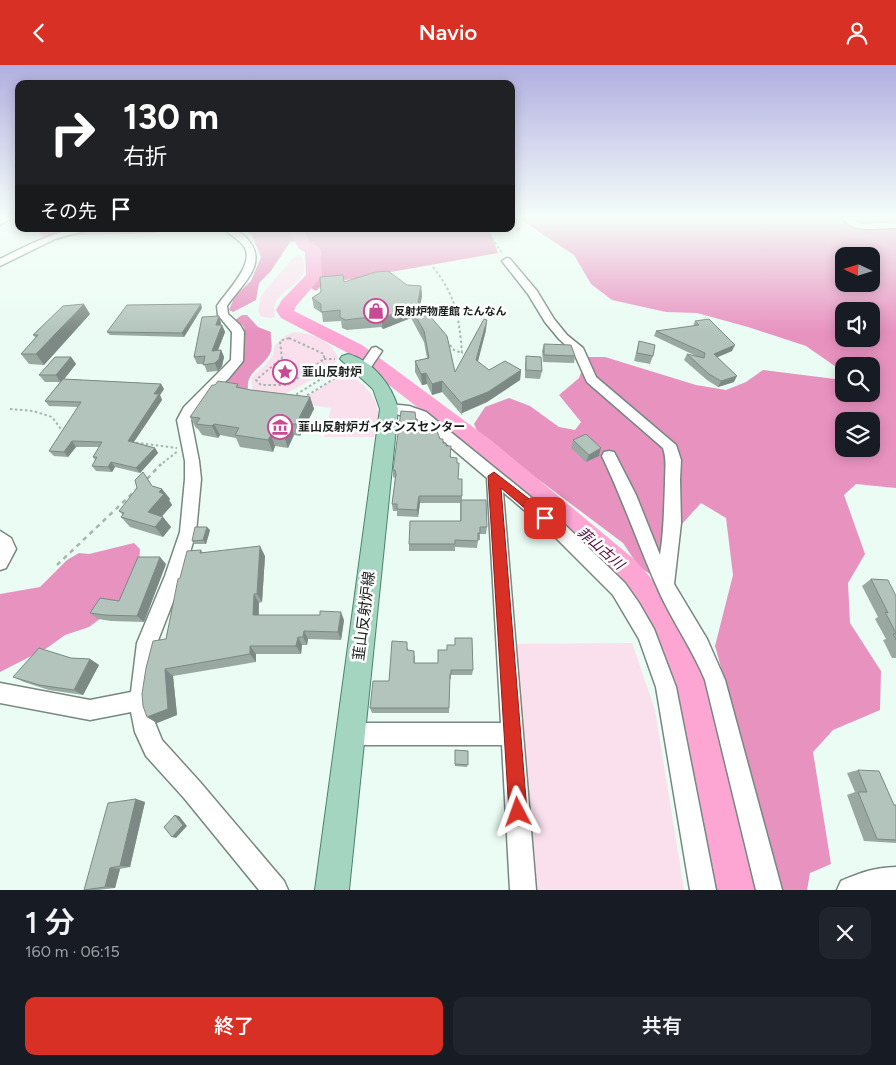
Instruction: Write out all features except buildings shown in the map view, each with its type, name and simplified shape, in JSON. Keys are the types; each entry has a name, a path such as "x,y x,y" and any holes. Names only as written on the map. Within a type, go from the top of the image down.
{"main road":[{"name":"韮山反射炉線","path":"332,890 389,409 386,393 355,361"}],"street":[{"path":"0,263 12,256"},
{"path":"251,256 249,269 222,306 223,315 236,327 238,332 237,361 189,410 184,420 192,461 193,479 188,532 174,576 147,643 140,700 146,732 154,748 192,790 272,889"},
{"path":"507,261 533,293 549,320 578,351 591,379 669,445 674,460 672,480 673,523 666,584"},
{"path":"389,409 409,411 421,415 558,529 619,589 633,609 647,635 666,687 703,890"},
{"path":"609,456 628,495 655,563 700,646 715,680 769,890"},
{"path":"494,476 524,890"},
{"path":"0,538 8,549 0,563"},
{"path":"0,693 90,710 140,700"},
{"path":"351,733 512,735"},
{"path":"850,890 875,880 896,879"}],"path":[{"path":"504,256 507,261"},
{"path":"433,267 451,289 456,304 462,353 454,350 442,335"},
{"path":"289,337 324,354 355,361 288,385 261,385 256,381 282,358 280,341 289,337"},
{"path":"284,401 334,371 338,363 355,361"},
{"path":"300,403 303,397 355,361"},
{"path":"10,409 32,411 52,417 65,434"},
{"path":"130,442 182,449 157,467 146,480"},
{"path":"57,565 141,485"}],"shaded area":[{"path":"280,256 271,271 259,283 256,300 233,312 229,310 235,296 251,281 261,257"},
{"path":"296,256 302,257 303,273 296,283 284,292 274,305 275,316 272,318 262,317 258,312 260,299"},
{"path":"318,256 478,256 323,284 316,291 311,288 319,274"},
{"path":"575,256 835,256 835,293 880,293 880,256 896,256 896,488 856,484 844,495 865,554 848,583 850,623 881,671 880,710 833,730 813,752 831,864 810,873 807,890 781,890 715,646 733,575 726,518 701,503 682,524 667,557 650,574 639,567 623,543 479,435 474,424 485,407 509,398 530,406 559,427 575,430 581,422 559,395 579,378 587,357 605,357 696,385 726,390 746,382 763,370 835,379 835,402 880,402 880,357 835,357 835,366 806,346 748,327 697,313 666,312 612,300 591,284"},
{"path":"242,315 247,315 258,327 271,332 272,344 271,351 265,361 250,377 248,388 245,391 221,387 235,366 242,351 245,336 244,328 235,320"},
{"path":"294,332 314,336 331,346 338,358 332,369 285,394 253,390 252,377 273,355 275,345 284,337"},
{"path":"347,371 370,392 374,399 378,414 378,437 324,437 331,408 303,404 306,397"},
{"path":"134,543 140,549 139,563 124,601 89,627 65,635 47,648 0,672 0,594 40,587 67,560 79,553 89,554"},
{"path":"632,643 655,710 684,890 534,890 514,644"}],"waterway":[{"name":"菲山古川","path":"313,256 314,276 288,304 285,310 287,314 355,349 484,447 625,569 645,594 666,628 692,692 734,890"}],"place":[{"name":"反射炉物産館 たんなん","path":"376,311"},
{"name":"韮山反射炉","path":"285,372"},
{"name":"韮山反射炉ガイダンスセンター","path":"280,427"}],"route":[{"path":"518,812 494,476 545,518"}]}
